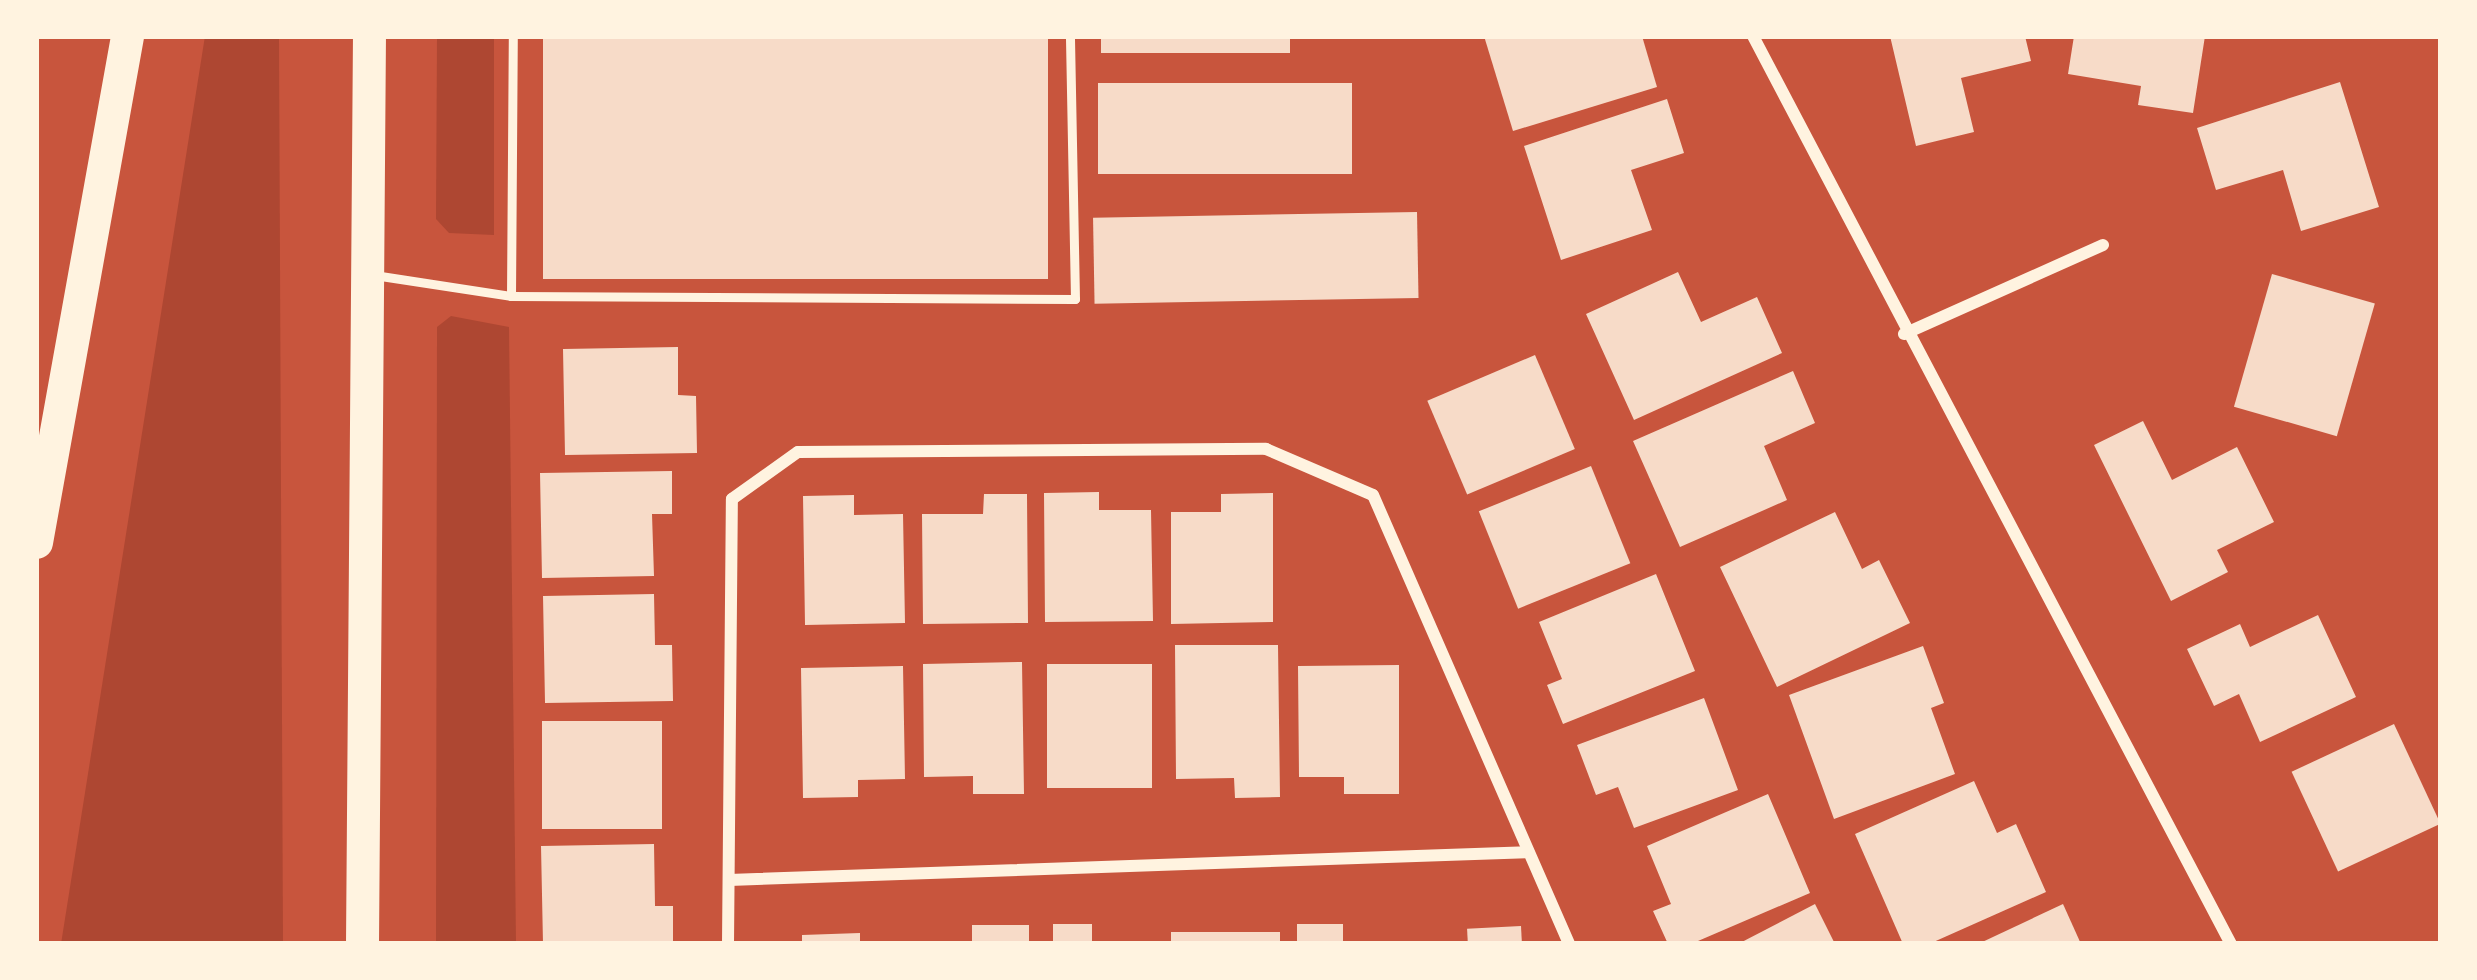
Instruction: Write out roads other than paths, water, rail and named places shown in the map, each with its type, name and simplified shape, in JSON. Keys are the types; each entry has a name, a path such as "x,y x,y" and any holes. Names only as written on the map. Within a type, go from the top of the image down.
{"highway":[{"path":"36,542 128,36"},
{"path":"362,944 363,273 369,36"}],"street":[{"path":"1753,36 1904,334 2231,944"},
{"path":"1904,334 2103,245"},
{"path":"728,944 732,499 799,452 1266,448 1372,495 1569,944"},
{"path":"729,880 1529,852"}],"lane":[{"path":"511,296 513,36"},
{"path":"363,273 511,296 1075,299 1070,36"}]}
